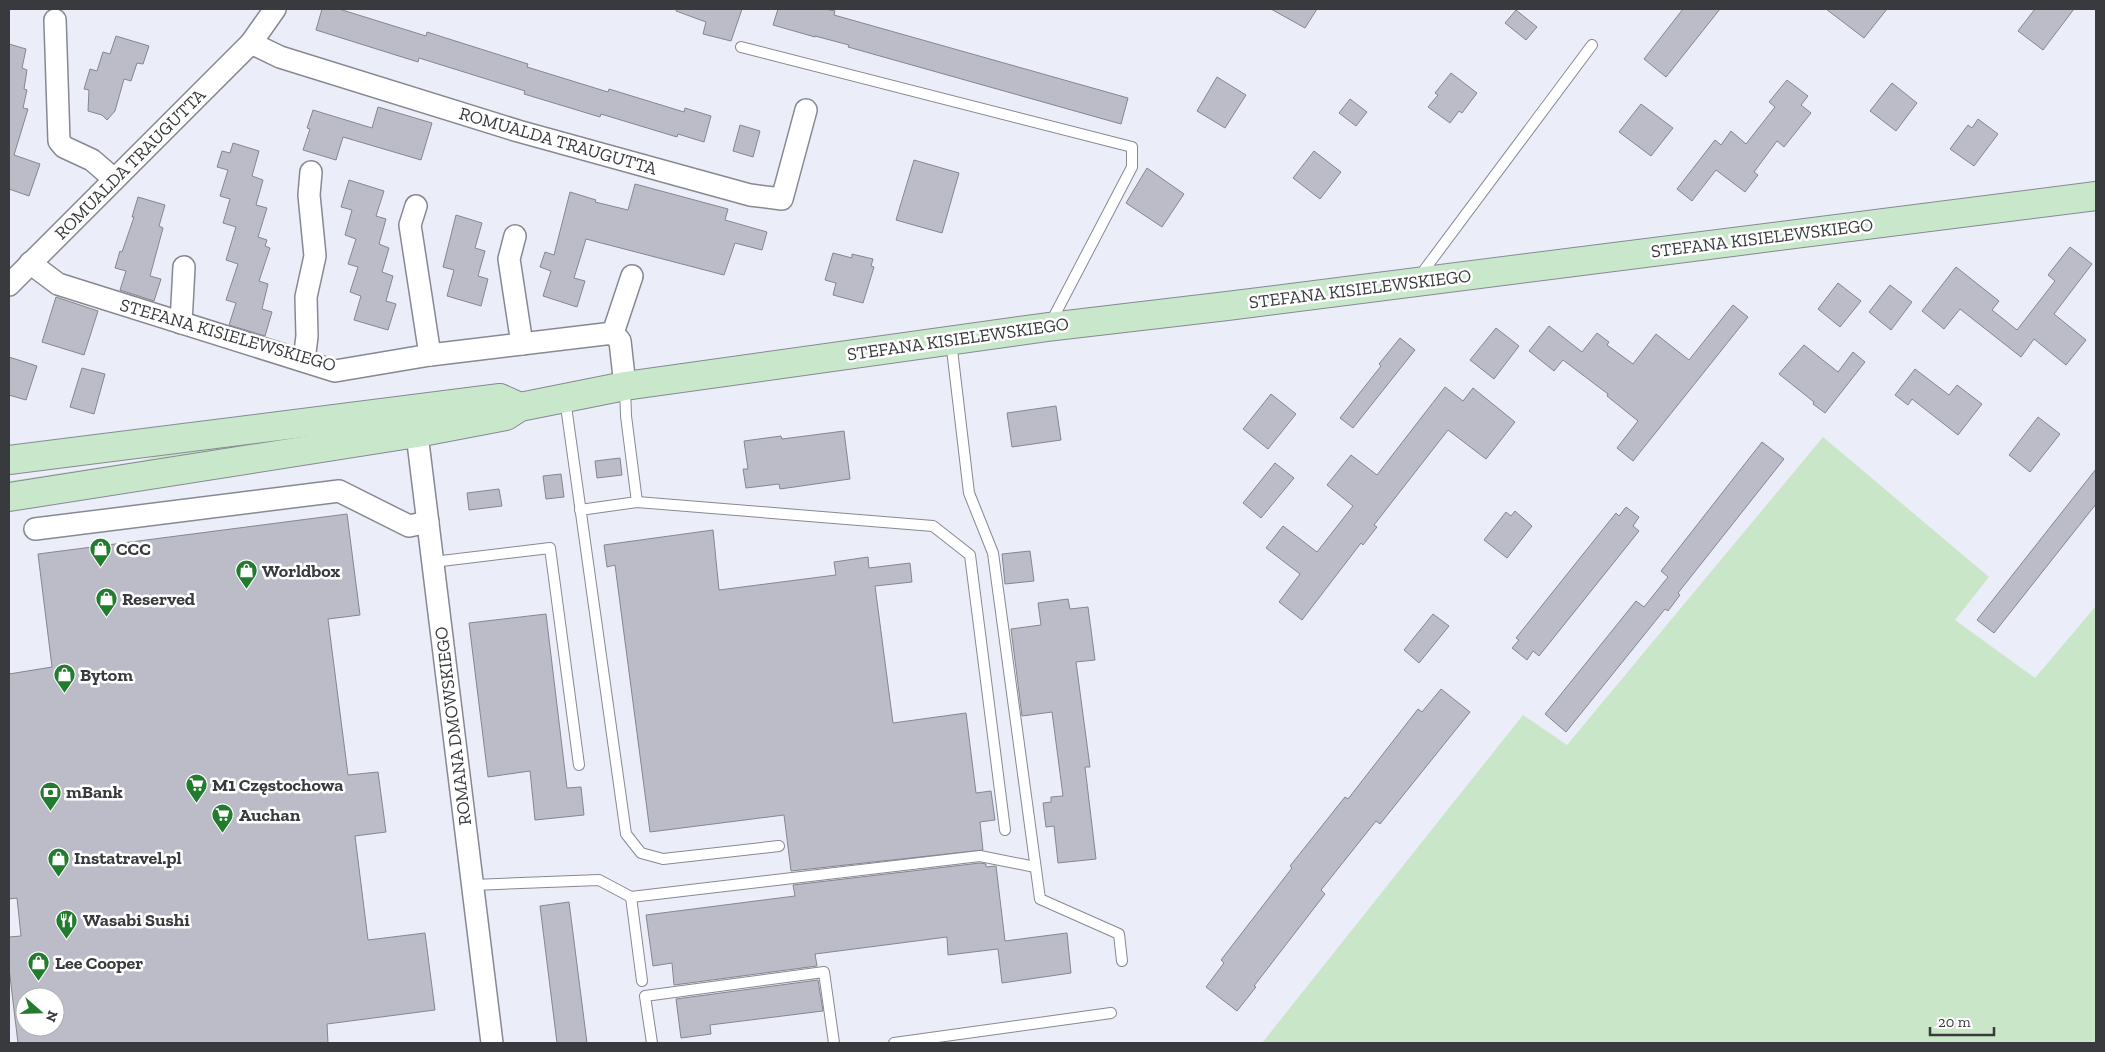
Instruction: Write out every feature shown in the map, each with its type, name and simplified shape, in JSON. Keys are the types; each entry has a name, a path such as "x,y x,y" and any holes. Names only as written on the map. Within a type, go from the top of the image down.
{"main road":[{"name":"STEFANA KISIELEWSKIEGO","path":"9,460 415,421 506,416 520,407 625,386 951,340 2096,196"},
{"name":"STEFANA KISIELEWSKIEGO","path":"9,498 415,421"}],"street":[{"name":"ROMUALDA TRAUGUTTA","path":"9,285 251,43 275,9"},
{"path":"56,20 59,141 64,147 92,160 114,179"},
{"name":"ROMUALDA TRAUGUTTA","path":"251,43 280,57 518,131 750,195 782,199 806,110"},
{"path":"304,361 307,336 306,297 315,256 309,196 311,172"},
{"path":"416,206 410,225 430,355"},
{"path":"515,236 509,259 522,344"},
{"name":"STEFANA KISIELEWSKIEGO","path":"30,263 58,284 335,371 430,355 612,333"},
{"path":"181,323 184,267"},
{"path":"625,386 620,341 612,333 632,276"},
{"name":"ROMANA DMOWSKIEGO","path":"415,421 492,1043"},
{"path":"35,529 340,491 409,526 428,522"}],"lane":[{"path":"1415,282 1592,45"},
{"path":"741,47 1132,147 1132,168 1048,327"},
{"path":"951,340 968,493 993,553 1040,899 1119,934 1122,961"},
{"path":"625,386 626,416 637,502"},
{"path":"565,398 626,834 641,853 663,859 779,846"},
{"path":"580,510 637,502 933,526 970,555 1005,830"},
{"path":"433,562 550,548 579,765"},
{"path":"472,885 599,880 631,897 980,856 1036,867"},
{"path":"631,897 642,981"},
{"path":"652,1043 645,996 824,972 834,1043"},
{"path":"894,1043 1111,1013"}],"green space":[{"path":"354,426 355,435 9,487 9,481 140,461 165,454"},
{"path":"1823,437 1989,577 1955,620 2035,678 2096,606 2096,1043 1262,1043 1523,715 1567,745"}],"building":[{"path":"322,9 339,9 426,36 427,32 528,64 527,67 608,92 609,89 684,112 685,108 711,116 704,142 678,134 677,137 601,114 600,117 524,94 525,91 419,58 418,62 316,30"},
{"path":"677,9 742,9 731,41 703,34 706,22 676,11"},
{"path":"778,9 825,9 835,11 834,15 1128,98 1121,124 848,47 849,45 773,25"},
{"path":"1271,9 1317,9 1305,28"},
{"path":"1683,9 1720,9 1666,77 1644,59"},
{"path":"1826,9 1887,9 1864,38"},
{"path":"2035,9 2074,9 2043,50 2018,31"},
{"path":"1516,10 1537,27 1526,40 1505,23"},
{"path":"116,36 149,46 143,64 137,63 131,81 124,79 115,111 107,120 102,115 88,111 89,90 84,89 90,69 97,71 103,52 110,54"},
{"path":"9,44 26,49 22,68 27,70 24,89 27,90 23,108 28,109 14,155 40,164 29,196 9,189"},
{"path":"1451,73 1477,93 1462,113 1459,111 1450,123 1428,107 1438,95 1435,93"},
{"path":"1217,77 1246,95 1225,128 1197,111"},
{"path":"1787,80 1808,96 1801,105 1811,113 1784,147 1777,141 1754,172 1758,175 1745,192 1716,170 1692,201 1677,189 1715,140 1721,145 1731,131 1746,144 1775,107 1769,102"},
{"path":"1892,83 1917,103 1896,131 1870,111"},
{"path":"1350,99 1367,112 1356,126 1339,113"},
{"path":"1641,104 1673,128 1651,156 1619,132"},
{"path":"378,107 432,123 421,160 343,137 336,160 303,150 310,129 307,128 313,110 372,128"},
{"path":"1978,119 1998,134 1974,166 1950,149 1968,125 1972,128"},
{"path":"740,125 760,131 753,157 733,151"},
{"path":"233,143 259,151 252,176 263,180 256,205 267,208 258,237 267,240 265,246 270,248 259,281 268,284 262,309 272,312 265,336 229,325 236,303 226,300 238,264 226,260 236,227 223,223 230,199 220,196 228,170 217,167 222,151 230,153"},
{"path":"1314,151 1341,172 1320,199 1293,178"},
{"path":"914,160 959,173 942,233 896,220"},
{"path":"1147,168 1184,194 1162,227 1126,203"},
{"path":"349,180 384,191 376,216 386,219 379,244 389,248 382,272 393,276 386,301 396,304 388,330 354,320 361,296 350,292 358,267 348,264 356,239 345,235 352,210 341,207"},
{"path":"635,184 728,209 725,220 767,232 762,250 735,243 724,275 586,239 574,278 585,281 577,307 543,296 551,271 540,267 545,252 554,255 570,192 596,200 595,202 628,210"},
{"path":"138,197 165,205 159,226 163,228 150,276 161,279 154,301 120,290 126,271 115,268 134,217 132,217"},
{"path":"456,215 482,223 475,248 485,251 478,276 488,279 481,306 447,296 454,270 443,267"},
{"path":"2070,247 2092,264 2054,314 2086,340 2066,365 2034,339 2021,357 1960,309 1944,329 1922,311 1956,267 1999,301 1992,310 2017,330 2055,281 2048,275"},
{"path":"833,253 852,258 852,254 873,259 871,266 874,267 863,303 833,295 836,283 825,280"},
{"path":"1838,283 1861,301 1840,327 1818,309"},
{"path":"1890,285 1912,302 1891,330 1869,312"},
{"path":"56,297 98,311 84,355 42,342"},
{"path":"1733,305 1748,317 1633,461 1617,448 1638,421 1607,396 1608,394 1563,360 1554,371 1529,351 1549,326 1582,352 1597,333 1609,342 1607,345 1633,364 1656,334 1689,360"},
{"path":"1496,328 1519,346 1494,379 1470,360"},
{"path":"1400,338 1415,350 1353,428 1340,418 1381,366 1379,364"},
{"path":"1804,345 1838,372 1853,352 1865,362 1825,413 1779,374"},
{"path":"9,357 37,366 26,400 9,395"},
{"path":"82,368 105,374 94,414 70,407"},
{"path":"1915,369 1949,395 1957,385 1982,404 1958,435 1912,399 1908,405 1895,395"},
{"path":"1445,387 1463,401 1473,388 1515,422 1486,459 1448,430 1374,525 1377,527 1363,545 1361,543 1302,620 1279,602 1300,574 1266,548 1283,526 1317,552 1353,506 1327,485 1351,455 1377,475"},
{"path":"1271,394 1296,414 1268,449 1243,429"},
{"path":"1056,406 1061,440 1012,447 1007,413"},
{"path":"2038,417 2060,434 2030,472 2009,455"},
{"path":"844,431 850,479 780,489 779,484 746,488 743,469 748,469 744,441 781,436 782,439"},
{"path":"1762,442 1784,459 1678,593 1680,595 1668,611 1665,609 1566,732 1545,714 1636,601 1644,607 1668,577 1661,571"},
{"path":"620,458 622,475 597,478 595,461"},
{"path":"1275,463 1294,478 1261,518 1243,503"},
{"path":"2096,469 2096,504 1994,633 1977,620"},
{"path":"561,474 564,497 546,499 543,476"},
{"path":"499,489 502,506 469,510 467,493"},
{"path":"1626,507 1639,517 1633,526 1639,531 1539,656 1533,651 1527,660 1512,648 1519,640 1516,638 1616,513 1619,516"},
{"path":"1515,511 1532,526 1507,558 1484,540 1506,512 1511,516"},
{"name":"M1 Częstochowa","path":"347,514 360,615 328,619 348,775 378,772 386,832 355,836 368,940 425,933 435,1010 327,1024 328,1043 18,1043 17,1037 65,1037 65,987 15,987 15,1018 9,968 9,937 21,936 17,898 9,899 9,674 52,667 38,554"},
{"path":"713,530 719,590 836,575 834,562 868,557 869,568 910,563 912,582 875,586 893,723 966,713 976,793 991,791 995,820 980,822 983,850 791,871 784,815 650,832 615,565 607,567 604,545"},
{"path":"1030,551 1034,581 1005,584 1002,554"},
{"path":"1068,599 1070,609 1088,607 1095,660 1076,662 1090,767 1085,767 1096,859 1058,863 1054,826 1046,827 1043,803 1051,802 1051,797 1063,796 1052,712 1022,716 1011,629 1041,625 1038,603"},
{"path":"546,614 567,788 581,787 584,815 535,820 530,771 488,777 469,623"},
{"path":"1433,614 1449,626 1419,663 1404,650"},
{"path":"1441,689 1470,712 1380,824 1376,821 1321,890 1325,894 1237,1011 1206,987 1224,963 1221,960 1292,868 1290,866 1345,797 1348,799 1418,709 1422,712"},
{"path":"980,863 986,864 986,867 996,866 1005,941 1067,933 1071,973 1002,983 998,949 948,955 947,937 815,954 817,966 674,985 672,963 653,966 646,915 795,896 793,885"},
{"path":"569,902 587,1043 557,1043 540,906"},
{"path":"818,980 823,1011 710,1025 711,1034 681,1038 676,999"}],"place":[{"name":"CCC","path":"100,568"},
{"name":"Worldbox","path":"246,590"},
{"name":"Reserved","path":"106,618"},
{"name":"Bytom","path":"64,694"},
{"name":"M1 Częstochowa","path":"196,804"},
{"name":"mBank","path":"50,811"},
{"name":"Auchan","path":"223,834"},
{"name":"Instatravel.pl","path":"58,877"},
{"name":"Wasabi Sushi","path":"67,939"},
{"name":"Lee Cooper","path":"39,982"}]}
